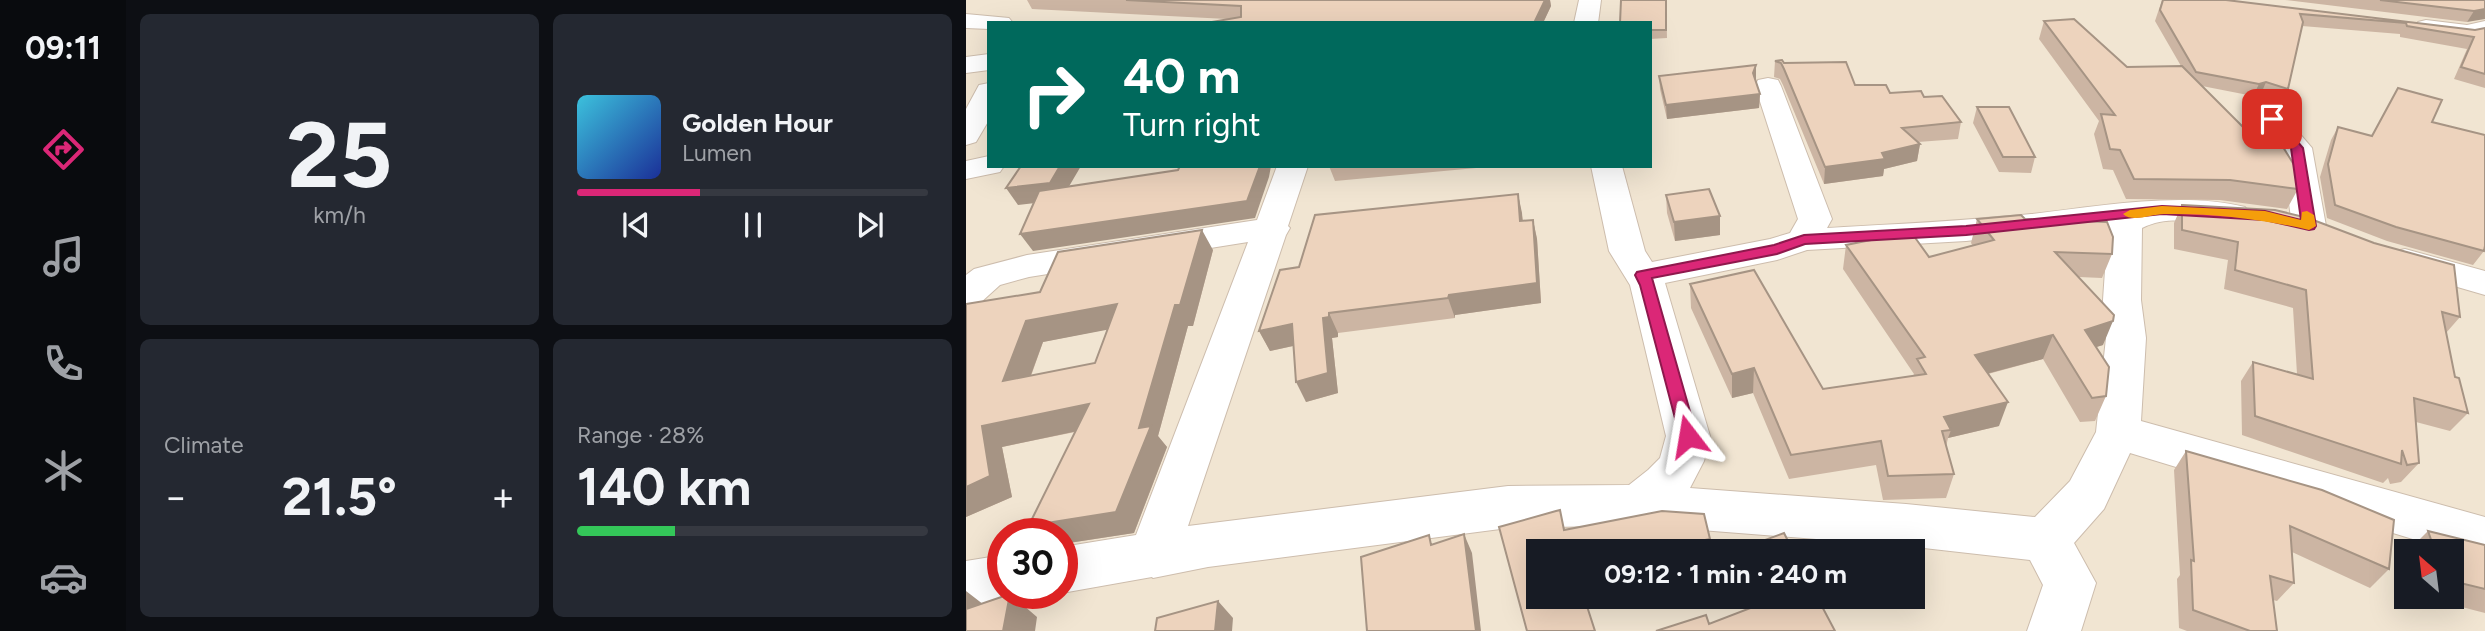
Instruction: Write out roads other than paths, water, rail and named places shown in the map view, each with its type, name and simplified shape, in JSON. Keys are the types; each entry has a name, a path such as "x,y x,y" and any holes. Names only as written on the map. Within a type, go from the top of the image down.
{"street":[{"path":"1586,21 1590,0"},
{"path":"966,21 987,22"},
{"path":"2404,24 2467,32 2485,27"},
{"path":"966,65 987,62"},
{"path":"1768,86 1815,219 1804,240"},
{"path":"966,136 987,95"},
{"path":"2260,105 2297,148 2313,230"},
{"path":"966,170 987,165"},
{"path":"1153,555 1247,292 1273,228 1292,168"},
{"path":"1606,168 1627,251 1648,285 1688,436 1684,460 1671,481 1637,505"},
{"path":"1642,275 1777,249 1804,240 1966,231 2162,210 2313,230 2485,283"},
{"path":"2045,540 2087,495 2118,432 2126,338 2122,300 2125,223 2140,213"},
{"path":"966,295 987,277 1027,266 1273,228"},
{"path":"2118,432 2485,539"},
{"path":"1078,567 1379,522 1508,507 1637,505 1906,525 2045,540"},
{"path":"2045,540 2070,583 2054,631"},
{"path":"966,586 987,582"}]}
